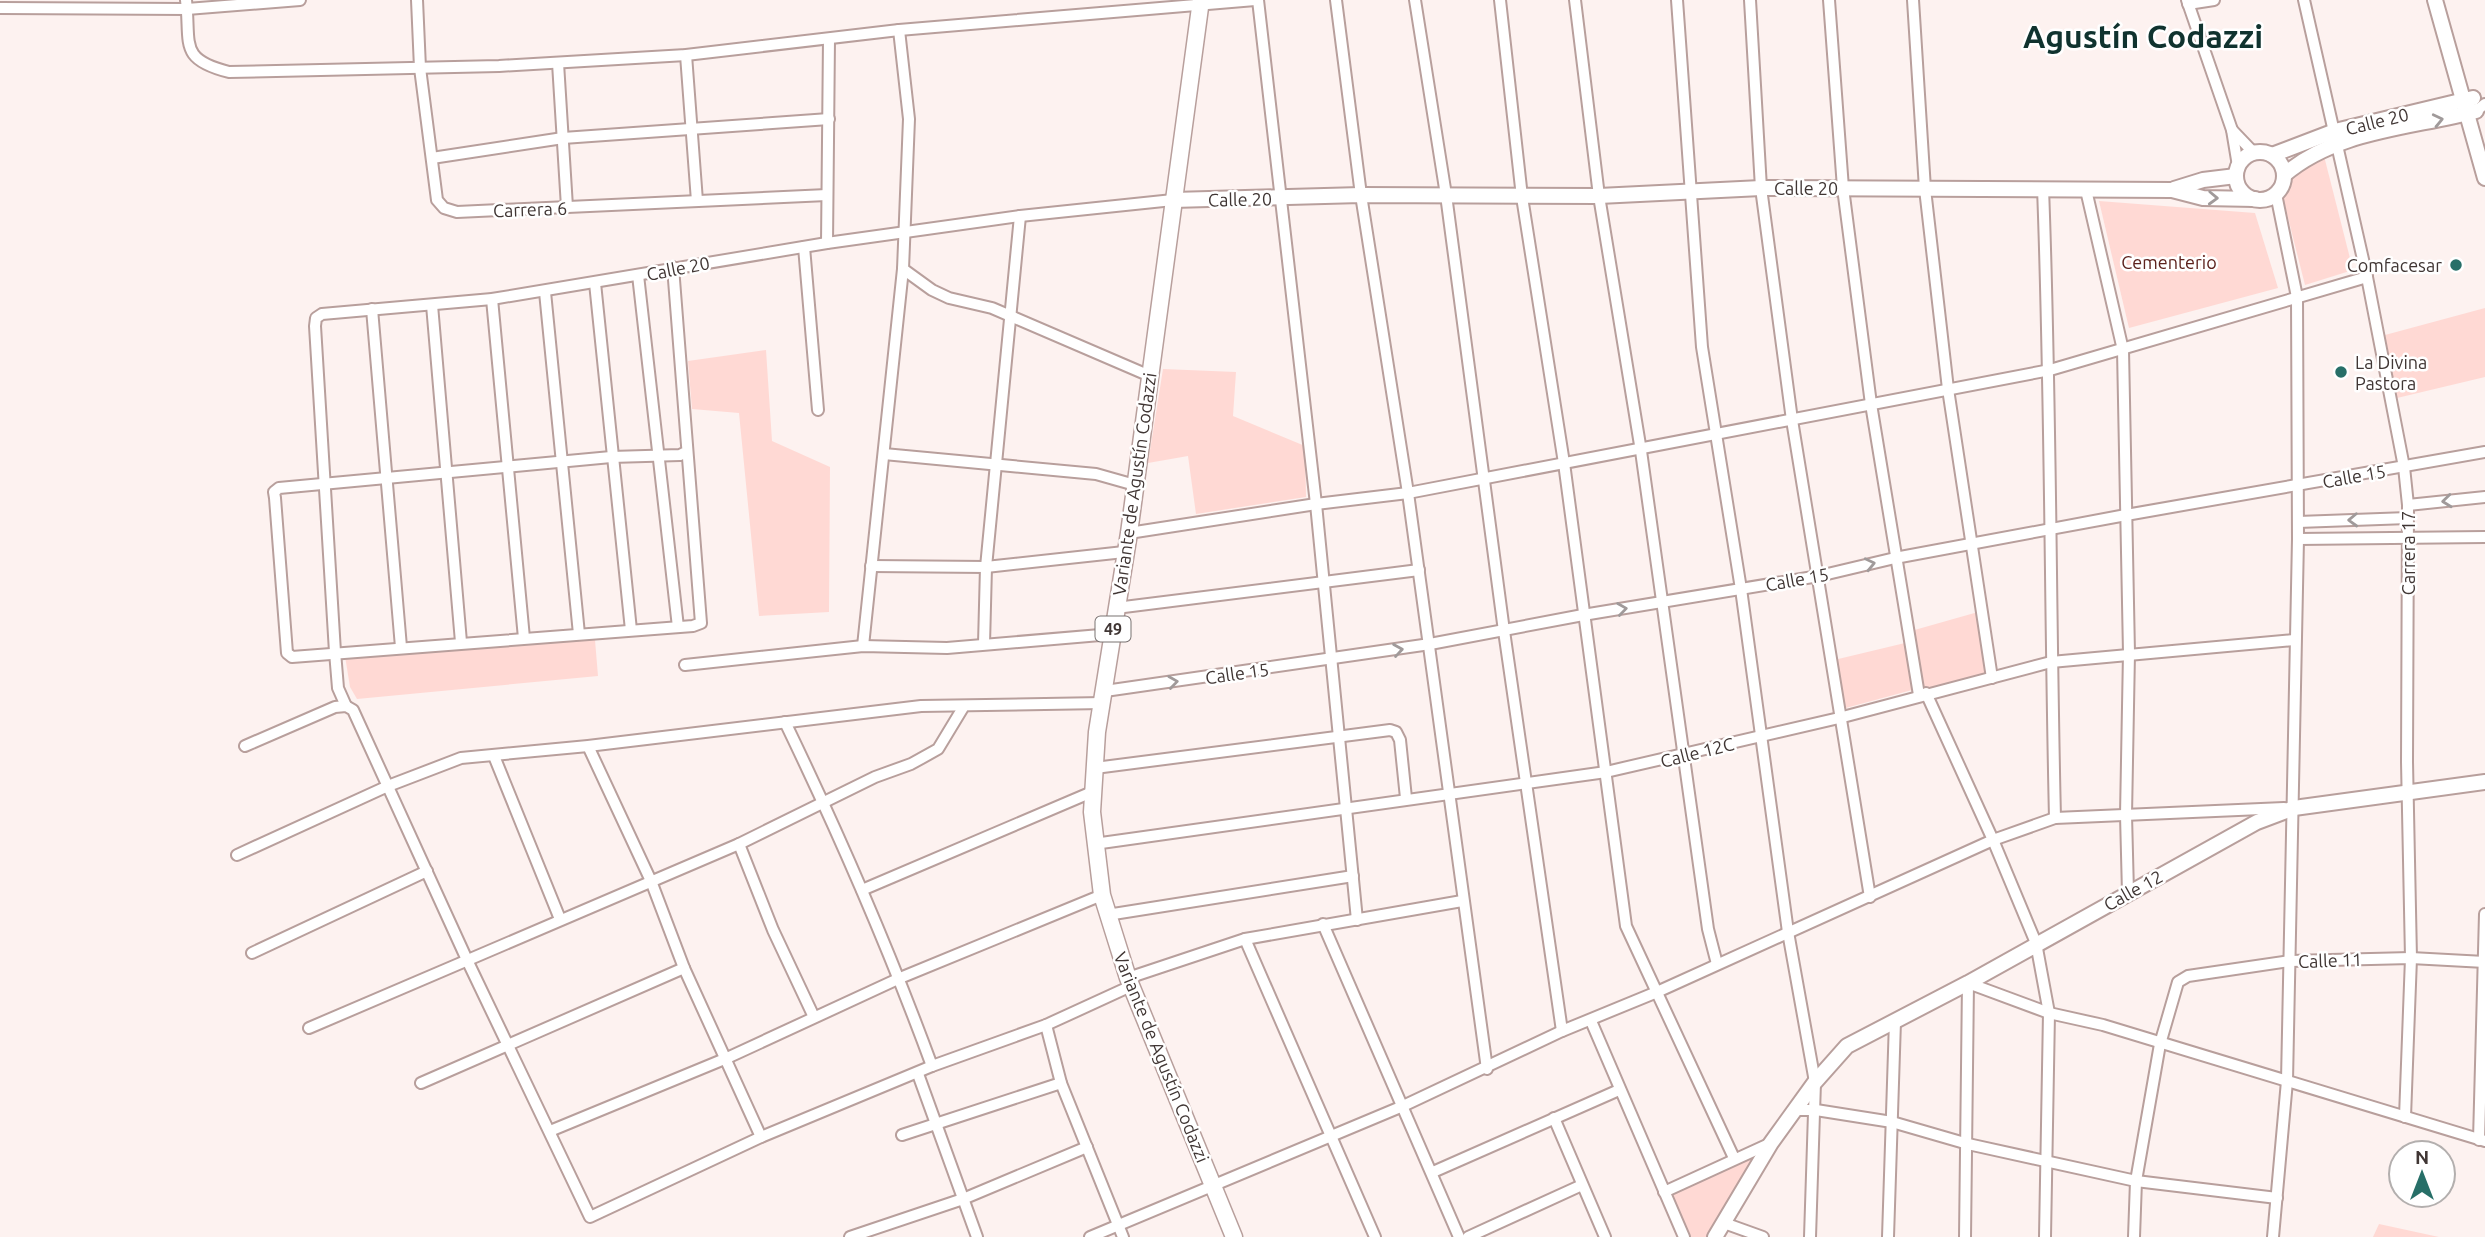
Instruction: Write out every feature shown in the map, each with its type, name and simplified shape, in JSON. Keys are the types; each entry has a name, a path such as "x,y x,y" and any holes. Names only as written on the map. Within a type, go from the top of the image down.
{"main road":[{"name":"Variante de Agustín Codazzi","path":"1200,2 1092,792 1094,844 1107,915 1129,982 1234,1237"}],"street":[{"path":"0,8 300,0"},
{"name":"Carrera 6","path":"417,0 420,68 437,200 444,208 457,212 827,195"},
{"path":"186,5 190,52 196,60 229,72 558,63 687,55 899,30 1200,2 1256,0 1282,198 1316,504 1357,920"},
{"path":"1336,0 1361,195 1430,644 1451,794 1462,901 1487,1069"},
{"path":"1416,0 1446,195 1504,631 1562,1031"},
{"path":"1500,0 1521,197 1564,463 1626,926 1734,1158"},
{"path":"1575,0 1599,196 1641,451 1708,929 1717,964"},
{"path":"1677,0 1702,347 1741,589 1788,932 1815,1082 1810,1237"},
{"path":"1750,0 1761,188 1792,420 1870,897"},
{"path":"1829,0 1843,188 1871,404 1895,558 1923,694 1993,840 2036,943 2049,1013 2045,1237"},
{"path":"1913,0 1925,188 1948,389 1992,678"},
{"path":"2214,0 2187,2 2232,130 2237,171 2239,187 2255,199 2276,194 2282,186 2284,175 2281,164 2272,155 2254,153 2244,158 2237,171"},
{"name":"Carrera 17","path":"2304,0 2367,278 2404,467 2408,505 2408,793 2412,958 2405,1117"},
{"path":"2435,0 2475,104 2485,178"},
{"path":"2444,0 2485,145"},
{"path":"863,646 903,269 909,118 899,30"},
{"path":"827,243 829,39"},
{"path":"687,55 690,130 697,201"},
{"path":"558,63 567,207"},
{"name":"Calle 20","path":"2272,155 2475,104"},
{"path":"432,158 563,138 829,118"},
{"path":"2232,130 2254,153"},
{"name":"Calle 20","path":"2284,175 2336,137"},
{"name":"Calle 20","path":"2172,190 2237,171"},
{"name":"Calle 20","path":"326,483 316,318 322,314 545,292 673,267 827,243 1020,216 1173,200 1361,195 1599,196 1761,188 2172,190 2203,198 2255,199"},
{"path":"2043,188 2050,370 2049,531 2055,818"},
{"path":"2085,190 2123,350 2129,653 2126,815 2128,893"},
{"path":"2273,1237 2287,1081 2298,539 2297,297 2276,194"},
{"path":"984,643 986,567 998,465 1009,315 1020,216"},
{"path":"804,247 818,410"},
{"path":"673,267 702,618 693,626 292,657 287,653 274,492 279,488 611,457 680,455 687,452"},
{"path":"903,269 932,290 1009,315 1150,376"},
{"path":"638,275 678,627"},
{"path":"1129,533 1316,504 1408,493 1641,451 2050,370 2367,278"},
{"path":"595,283 631,630"},
{"path":"545,292 579,634"},
{"path":"492,299 524,638"},
{"path":"432,305 449,471 461,642"},
{"path":"372,309 401,647"},
{"name":"Calle 15","path":"237,855 388,786 461,758 588,746 921,706 964,706 1104,697 1430,644 1583,615 1819,576 1895,558 2485,452"},
{"path":"884,454 1096,474 1135,485"},
{"path":"326,483 338,688 346,706 359,720 468,962 590,1217 761,1137 932,1066 1046,1024 1129,982 1245,939 1462,901"},
{"path":"2408,505 2485,497"},
{"path":"2298,522 2408,518"},
{"path":"2298,539 2485,537"},
{"path":"871,566 986,567 1124,552"},
{"path":"1116,608 1419,570"},
{"path":"685,665 863,646 947,648 1112,634"},
{"name":"Calle 12C","path":"1094,844 1406,798 1606,772 1839,718 2051,662 2294,640"},
{"path":"245,746 335,707 346,706"},
{"path":"309,1028 739,844 874,777 911,764 938,750 964,706"},
{"path":"785,722 824,803 900,978 932,1066"},
{"path":"1095,768 1340,735 1396,732 1400,740 1406,798"},
{"path":"588,746 651,881 684,968 761,1137"},
{"path":"494,756 560,919"},
{"name":"Calle 12","path":"1715,1237 1771,1143 1815,1082 1847,1045 1968,984 2036,943 2257,822 2294,808 2485,782"},
{"path":"862,890 1092,792"},
{"path":"1090,1237 1121,1232 1213,1187 1487,1069 1562,1031 1657,992 1993,840 2055,818 2294,808"},
{"path":"739,844 773,930 813,1015"},
{"path":"252,953 427,872"},
{"path":"1107,915 1353,876"},
{"path":"550,1132 727,1058 813,1015 1102,895"},
{"path":"1965,1237 1968,984 2049,1013 2103,1025 2482,1141 2485,914"},
{"path":"1323,924 1459,1237"},
{"path":"1245,939 1375,1237"},
{"name":"Calle 11","path":"2160,1044 2178,982 2188,976 2290,961 2412,958 2485,962"},
{"path":"421,1083 684,968"},
{"path":"1591,1021 1684,1237"},
{"path":"1888,1237 1895,1021"},
{"path":"1046,1024 1060,1083 1121,1232"},
{"path":"2134,1237 2136,1181 2160,1044"},
{"path":"918,1074 977,1237"},
{"path":"902,1135 1060,1083"},
{"path":"1433,1172 1619,1090"},
{"path":"1796,1111 1816,1110 1892,1122 1968,1144 2136,1181 2277,1198"},
{"path":"1554,1118 1605,1237"},
{"path":"1664,1192 1771,1143"},
{"path":"850,1237 962,1199 1087,1147"},
{"path":"1468,1237 1582,1185"},
{"path":"1724,1223 1763,1237"}],"green space":[{"path":"2323,152 2353,270 2305,285 2282,194 2290,177"},
{"name":"Cementerio","path":"2099,201 2255,213 2278,288 2129,328"},
{"path":"2485,308 2485,377 2397,398 2385,335"},
{"path":"766,350 772,441 830,467 829,612 759,616 739,413 692,409 688,361"},
{"path":"1163,369 1236,372 1233,416 1305,446 1306,497 1196,514 1188,456 1148,463"},
{"path":"1978,612 1988,676 1923,690 1911,631"},
{"path":"595,640 598,676 357,699 350,687 345,656"},
{"path":"1905,643 1912,690 1842,709 1834,660"},
{"path":"1760,1151 1709,1237 1689,1237 1670,1194"},
{"path":"2379,1224 2439,1237 2373,1237"}],"place":[{"name":"Comfacesar","path":"2456,265"},
{"name":"La Divina Pastora","path":"2341,372"}],"district":[{"name":"Agustín Codazzi","path":"2143,36"}]}
